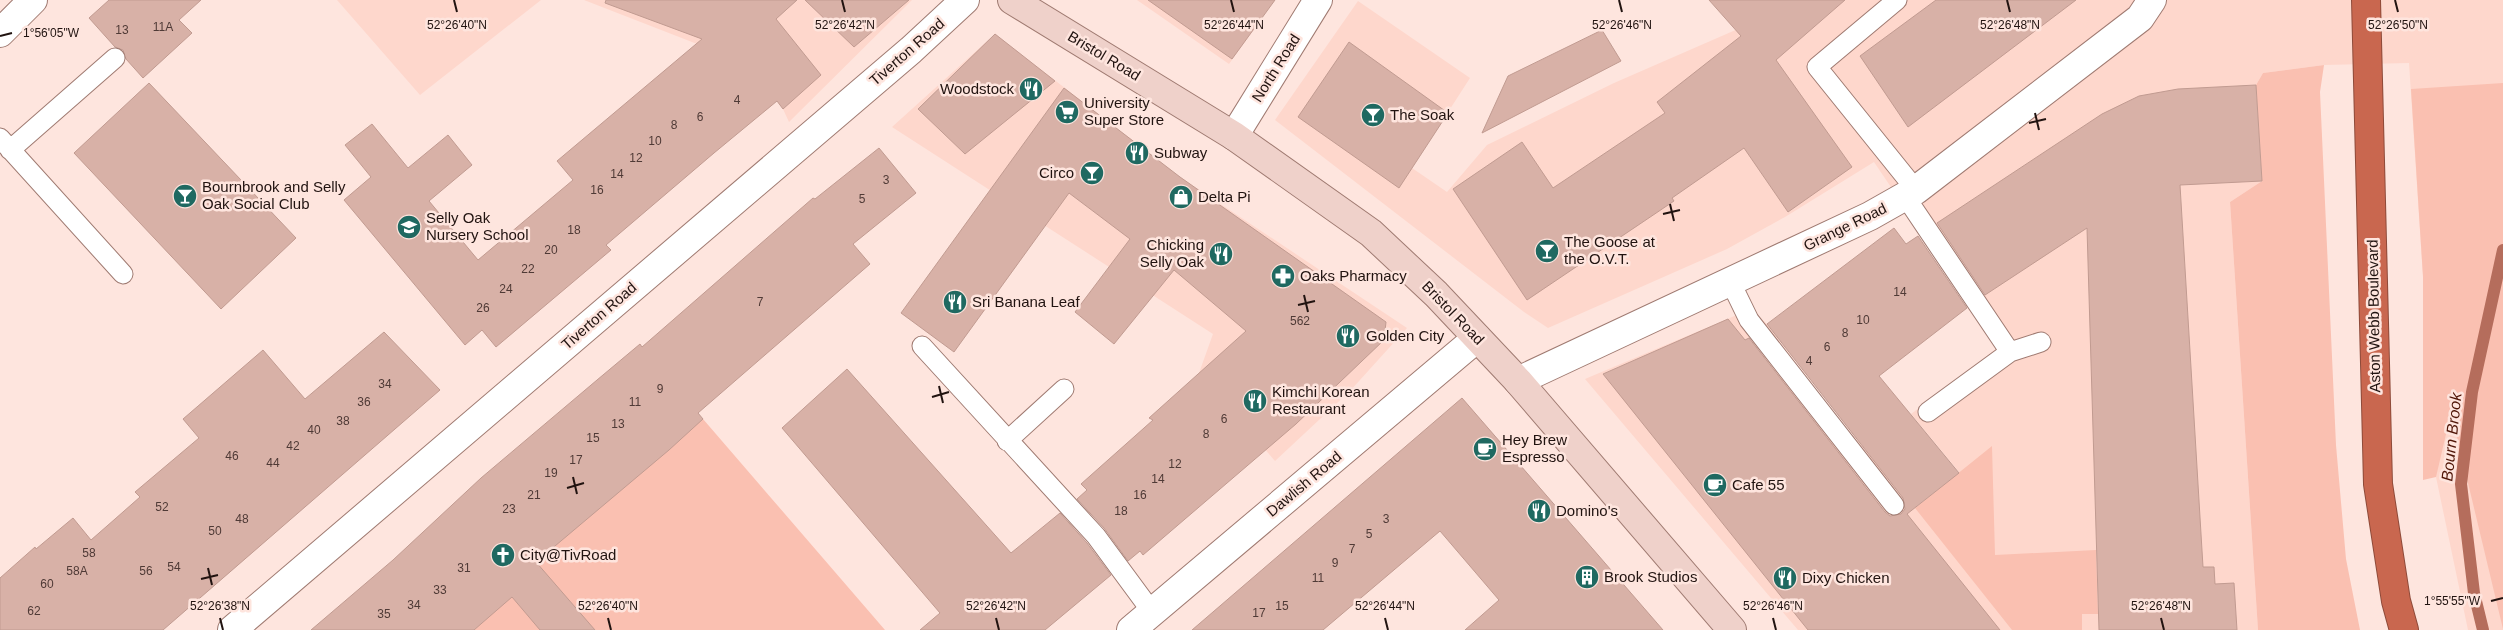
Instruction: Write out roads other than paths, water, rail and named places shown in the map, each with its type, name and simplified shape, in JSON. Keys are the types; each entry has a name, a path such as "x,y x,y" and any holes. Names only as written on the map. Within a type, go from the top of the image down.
{"highway":[{"name":"Aston Webb Boulevard","path":"2366,0 2378,484 2396,601 2404,630"}],"main road":[{"name":"Bristol Road","path":"1012,0 1234,136 1371,233 1436,294 1518,381 1732,630"}],"street":[{"path":"0,33 33,0"},
{"name":"Tiverton Road","path":"232,630 911,50 965,0"},
{"name":"North Road","path":"1234,136 1318,0"},
{"name":"Grange Road","path":"1518,381 1870,216 1910,193 2146,9"},
{"name":"Dawlish Road","path":"1131,630 1477,338"}],"lane":[{"path":"1897,0 1817,67 1910,193 2010,352"},
{"path":"115,58 5,144 123,274"},
{"path":"1730,281 1749,320 1894,505"},
{"path":"1928,412 2010,352 2042,342"},
{"path":"922,346 1096,536 1152,612"},
{"path":"1008,441 1064,389"}],"waterway":[{"name":"Bourn Brook","path":"2483,630 2474,593 2461,484 2472,392 2503,250"}],"place":[{"name":"Woodstock","path":"1031,89"},
{"name":"University Super Store","path":"1067,112"},
{"name":"The Soak","path":"1373,115"},
{"name":"Subway","path":"1137,153"},
{"name":"Circo","path":"1092,173"},
{"name":"Bournbrook and Selly Oak Social Club","path":"185,196"},
{"name":"Delta Pi","path":"1181,197"},
{"name":"Selly Oak Nursery School","path":"409,227"},
{"name":"The Goose at the O.V.T.","path":"1547,251"},
{"name":"Chicking Selly Oak","path":"1221,254"},
{"name":"Oaks Pharmacy","path":"1283,276"},
{"name":"Sri Banana Leaf","path":"955,302"},
{"name":"Golden City","path":"1348,336"},
{"name":"Kimchi Korean Restaurant","path":"1255,401"},
{"name":"Hey Brew Espresso","path":"1485,449"},
{"name":"Cafe 55","path":"1715,485"},
{"name":"Domino's","path":"1539,511"},
{"name":"City@TivRoad","path":"503,555"},
{"name":"Brook Studios","path":"1587,577"},
{"name":"Dixy Chicken","path":"1785,578"}]}
